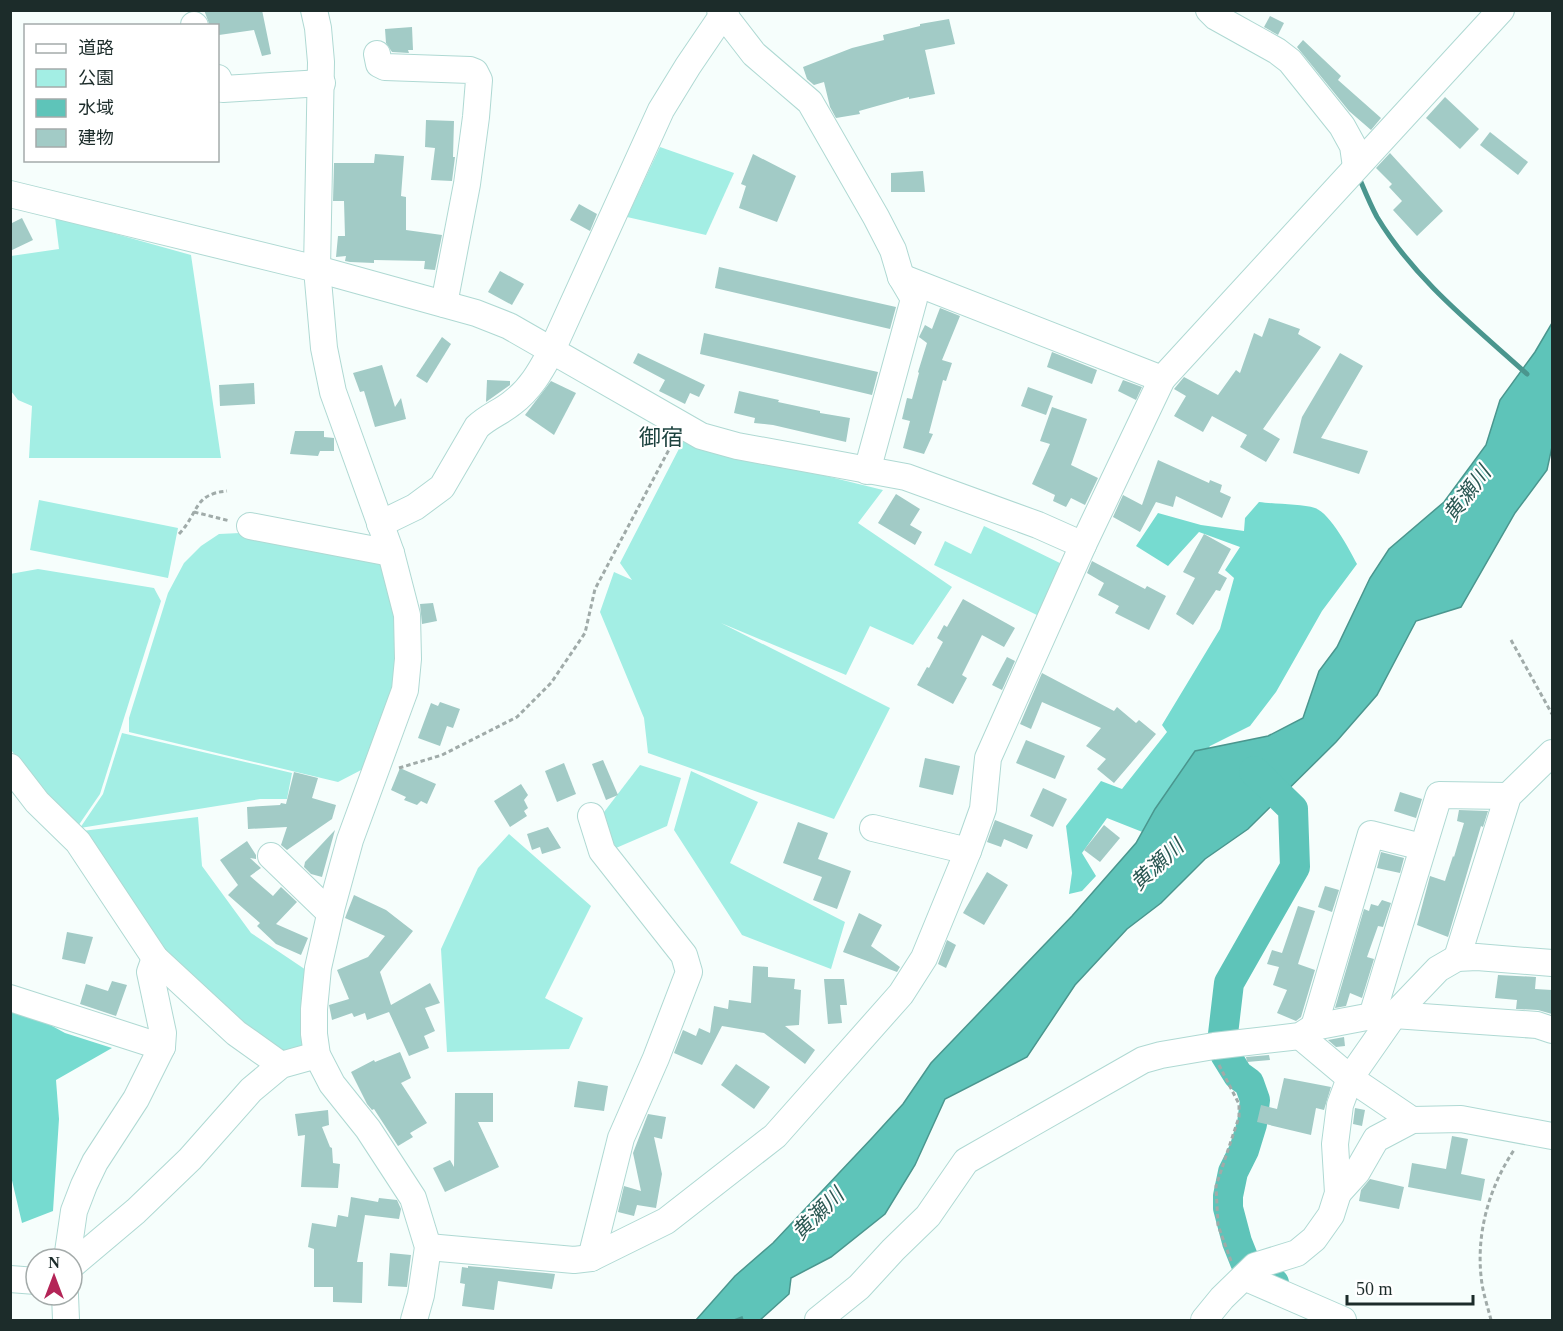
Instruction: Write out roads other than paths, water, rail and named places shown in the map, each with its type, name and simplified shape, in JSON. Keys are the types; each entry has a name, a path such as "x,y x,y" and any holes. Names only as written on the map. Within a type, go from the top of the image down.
{"street":[{"path":"314,10 318,28 322,83 317,269 323,338 333,392 391,553 407,615 408,658 405,690 350,840 330,913 318,968 314,1009 317,1055 332,1084 368,1129 413,1198 428,1247 422,1295 414,1320"},
{"path":"1209,10 1216,17 1277,51 1290,61 1342,126 1356,161"},
{"path":"428,1247 574,1260 591,1258 666,1221 775,1136 901,994 924,958 968,852 983,808 988,758 1083,544 1162,379 1356,161 1502,10"},
{"path":"380,524 415,507 442,487 484,420 511,404 530,387 552,350 661,110 723,12 754,54 810,102 876,217 914,299 867,471"},
{"path":"377,54 379,64 385,67 470,70 475,72 479,80 466,184 444,304"},
{"path":"219,80 223,89 322,83"},
{"path":"10,194 317,269 476,313 509,326 701,436 737,446 906,477 1038,525 1083,544"},
{"path":"902,277 1162,379"},
{"path":"250,526 391,553"},
{"path":"1457,958 1508,796 1552,753"},
{"path":"10,767 37,802 78,842 155,958 236,1033 280,1065"},
{"path":"1204,1320 1222,1298 1248,1273 1297,1253 1314,1239 1331,1215 1338,1193 1335,1144 1340,1105 1350,1078 1383,1016 1422,847 1439,795 1508,796"},
{"path":"591,816 602,851 684,955 689,972 656,1058 621,1138 591,1258"},
{"path":"873,828 968,852"},
{"path":"1307,1031 1371,834 1422,847"},
{"path":"271,856 330,913"},
{"path":"1383,1016 1438,969 1457,958 1477,957 1552,963"},
{"path":"69,1247 74,1210 84,1185 95,1162 136,1099 162,1047 163,1033 150,972 155,958"},
{"path":"10,998 162,1047"},
{"path":"819,1320 859,1287 928,1216 966,1161 1143,1060 1383,1016 1537,1025 1552,1030"},
{"path":"1307,1031 1350,1078 1412,1120"},
{"path":"84,1255 136,1211 190,1159 251,1090 280,1065 317,1055"},
{"path":"1338,1193 1357,1172 1377,1139 1412,1120 1461,1119 1552,1136"},
{"path":"1248,1273 1343,1320"}],"water":[{"name":"黄瀬川","path":"1552,323 1552,447 1547,470 1515,513 1461,607 1416,621 1377,695 1336,742 1248,829 1205,859 1161,903 1127,929 1075,985 1027,1057 945,1099 915,1165 885,1214 831,1257 791,1278 789,1294 760,1320 743,1320 742,1317 734,1320 696,1320 735,1276 773,1243 872,1138 903,1104 931,1063 1072,916 1136,843 1155,809 1195,751 1268,736 1303,718 1319,671 1337,647 1370,578 1389,549 1444,502 1486,445 1500,400 1535,352"}],"waterway":[{"path":"1358,175 1377,217 1409,261 1446,301 1527,374"},
{"path":"1254,771 1293,809 1295,867 1229,983 1223,1034 1225,1054 1238,1075 1249,1083 1255,1100 1252,1124 1244,1150 1233,1172 1228,1208 1245,1262 1258,1276 1274,1283"}],"district":[{"name":"御宿","path":"661,437"}]}
